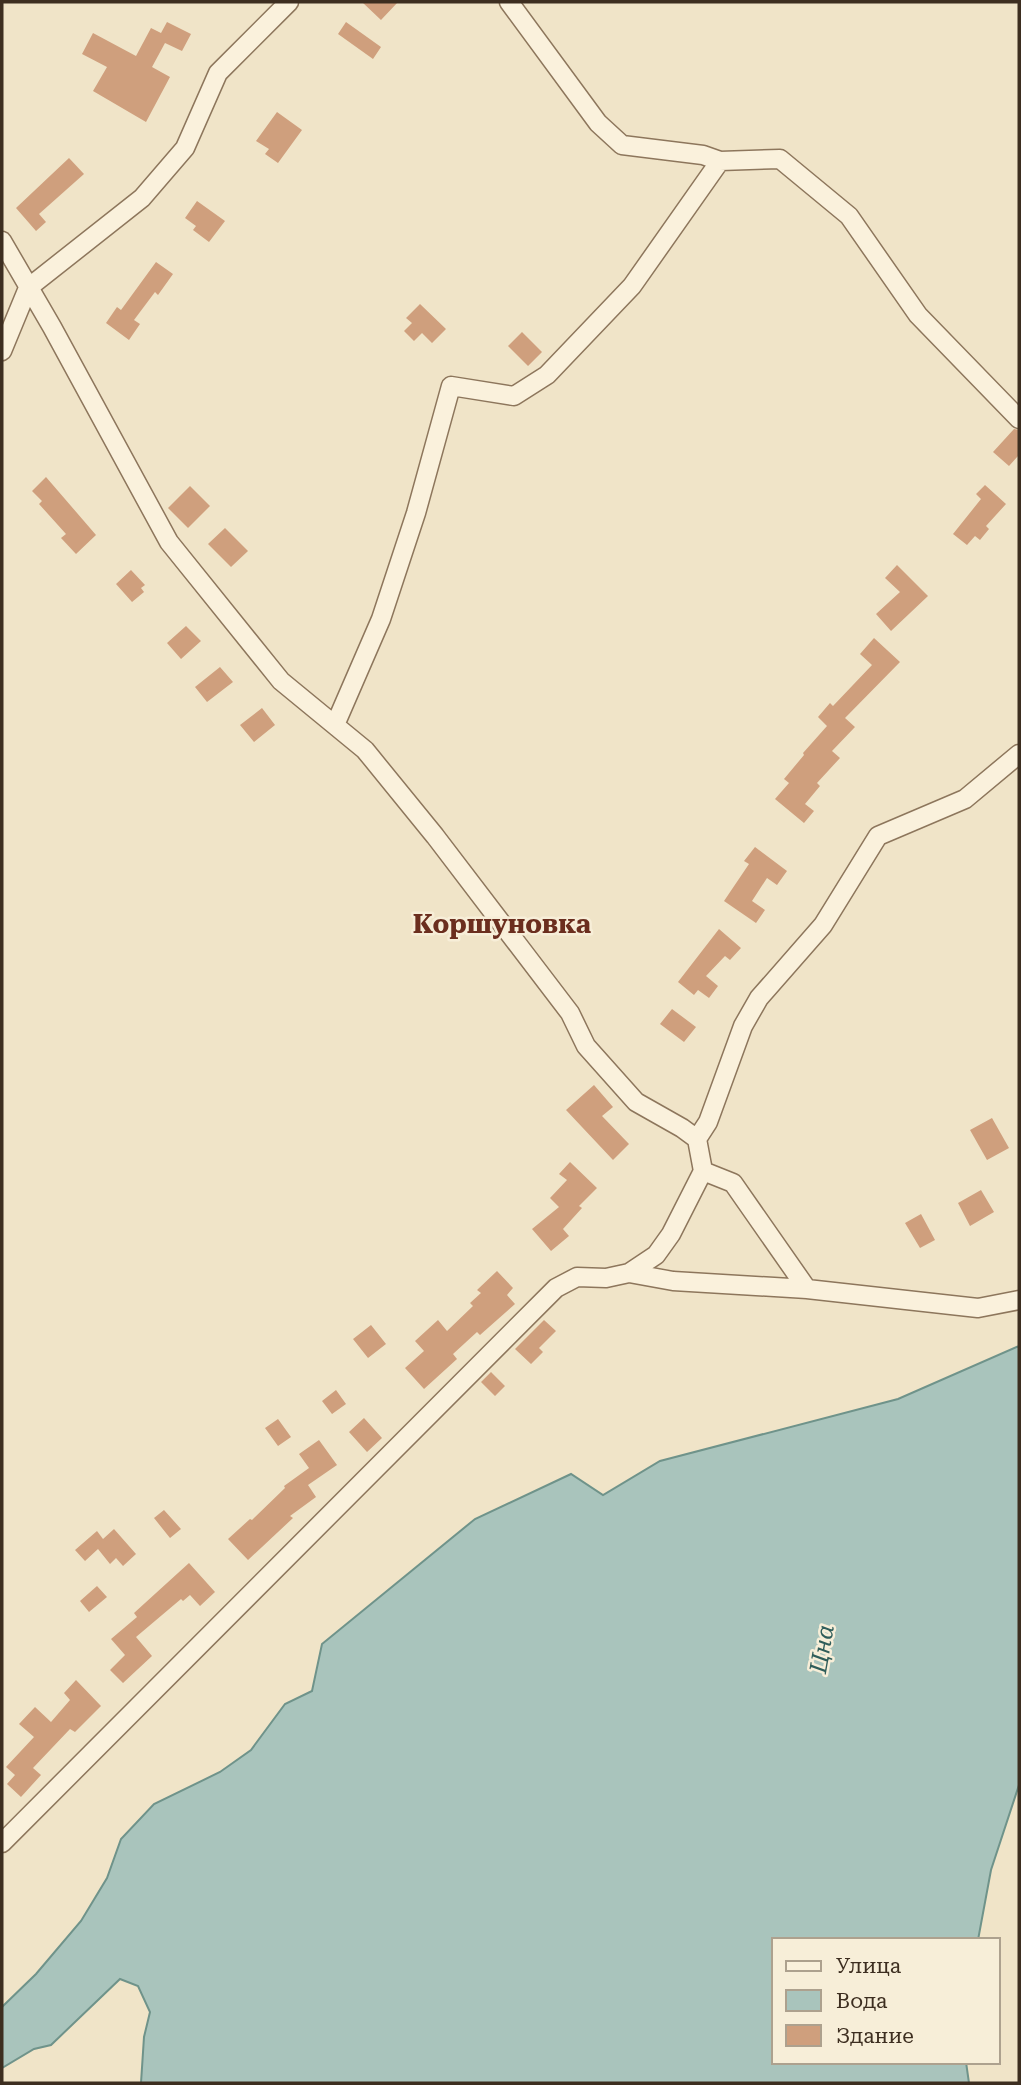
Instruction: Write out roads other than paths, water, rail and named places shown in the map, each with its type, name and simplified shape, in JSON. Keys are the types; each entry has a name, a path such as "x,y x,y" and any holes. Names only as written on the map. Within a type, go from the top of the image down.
{"street":[{"path":"2,351 28,288 142,198 185,148 218,73 289,2"},
{"path":"509,2 598,123 622,145 703,155 720,161 780,159 849,216 918,315 1019,419"},
{"path":"335,725 381,619 416,513 451,386 514,396 547,375 632,286 720,161"},
{"path":"2,241 169,542 281,681 365,750 435,836 570,1013 586,1046 636,1102 697,1139 703,1171 671,1234 656,1255 629,1273 606,1278 577,1277 556,1288 2,1843"},
{"path":"697,1139 708,1122 743,1026 759,998 823,925 878,836 965,799 1019,754"},
{"path":"703,1171 733,1183 807,1289"},
{"path":"629,1273 673,1281 807,1289 978,1308 1019,1300"}],"water":[{"name":"Цна","path":"1019,1346 1019,1785 991,1870 978,1938 772,1938 772,2064 966,2064 969,2083 141,2083 144,2037 150,2012 138,1986 120,1979 51,2045 34,2049 2,2068 2,2007 36,1974 81,1921 107,1878 121,1839 154,1804 220,1772 251,1750 285,1704 312,1691 322,1644 475,1519 571,1474 603,1495 660,1461 898,1399"}],"district":[{"name":"Коршуновка","path":"502,924"}]}
